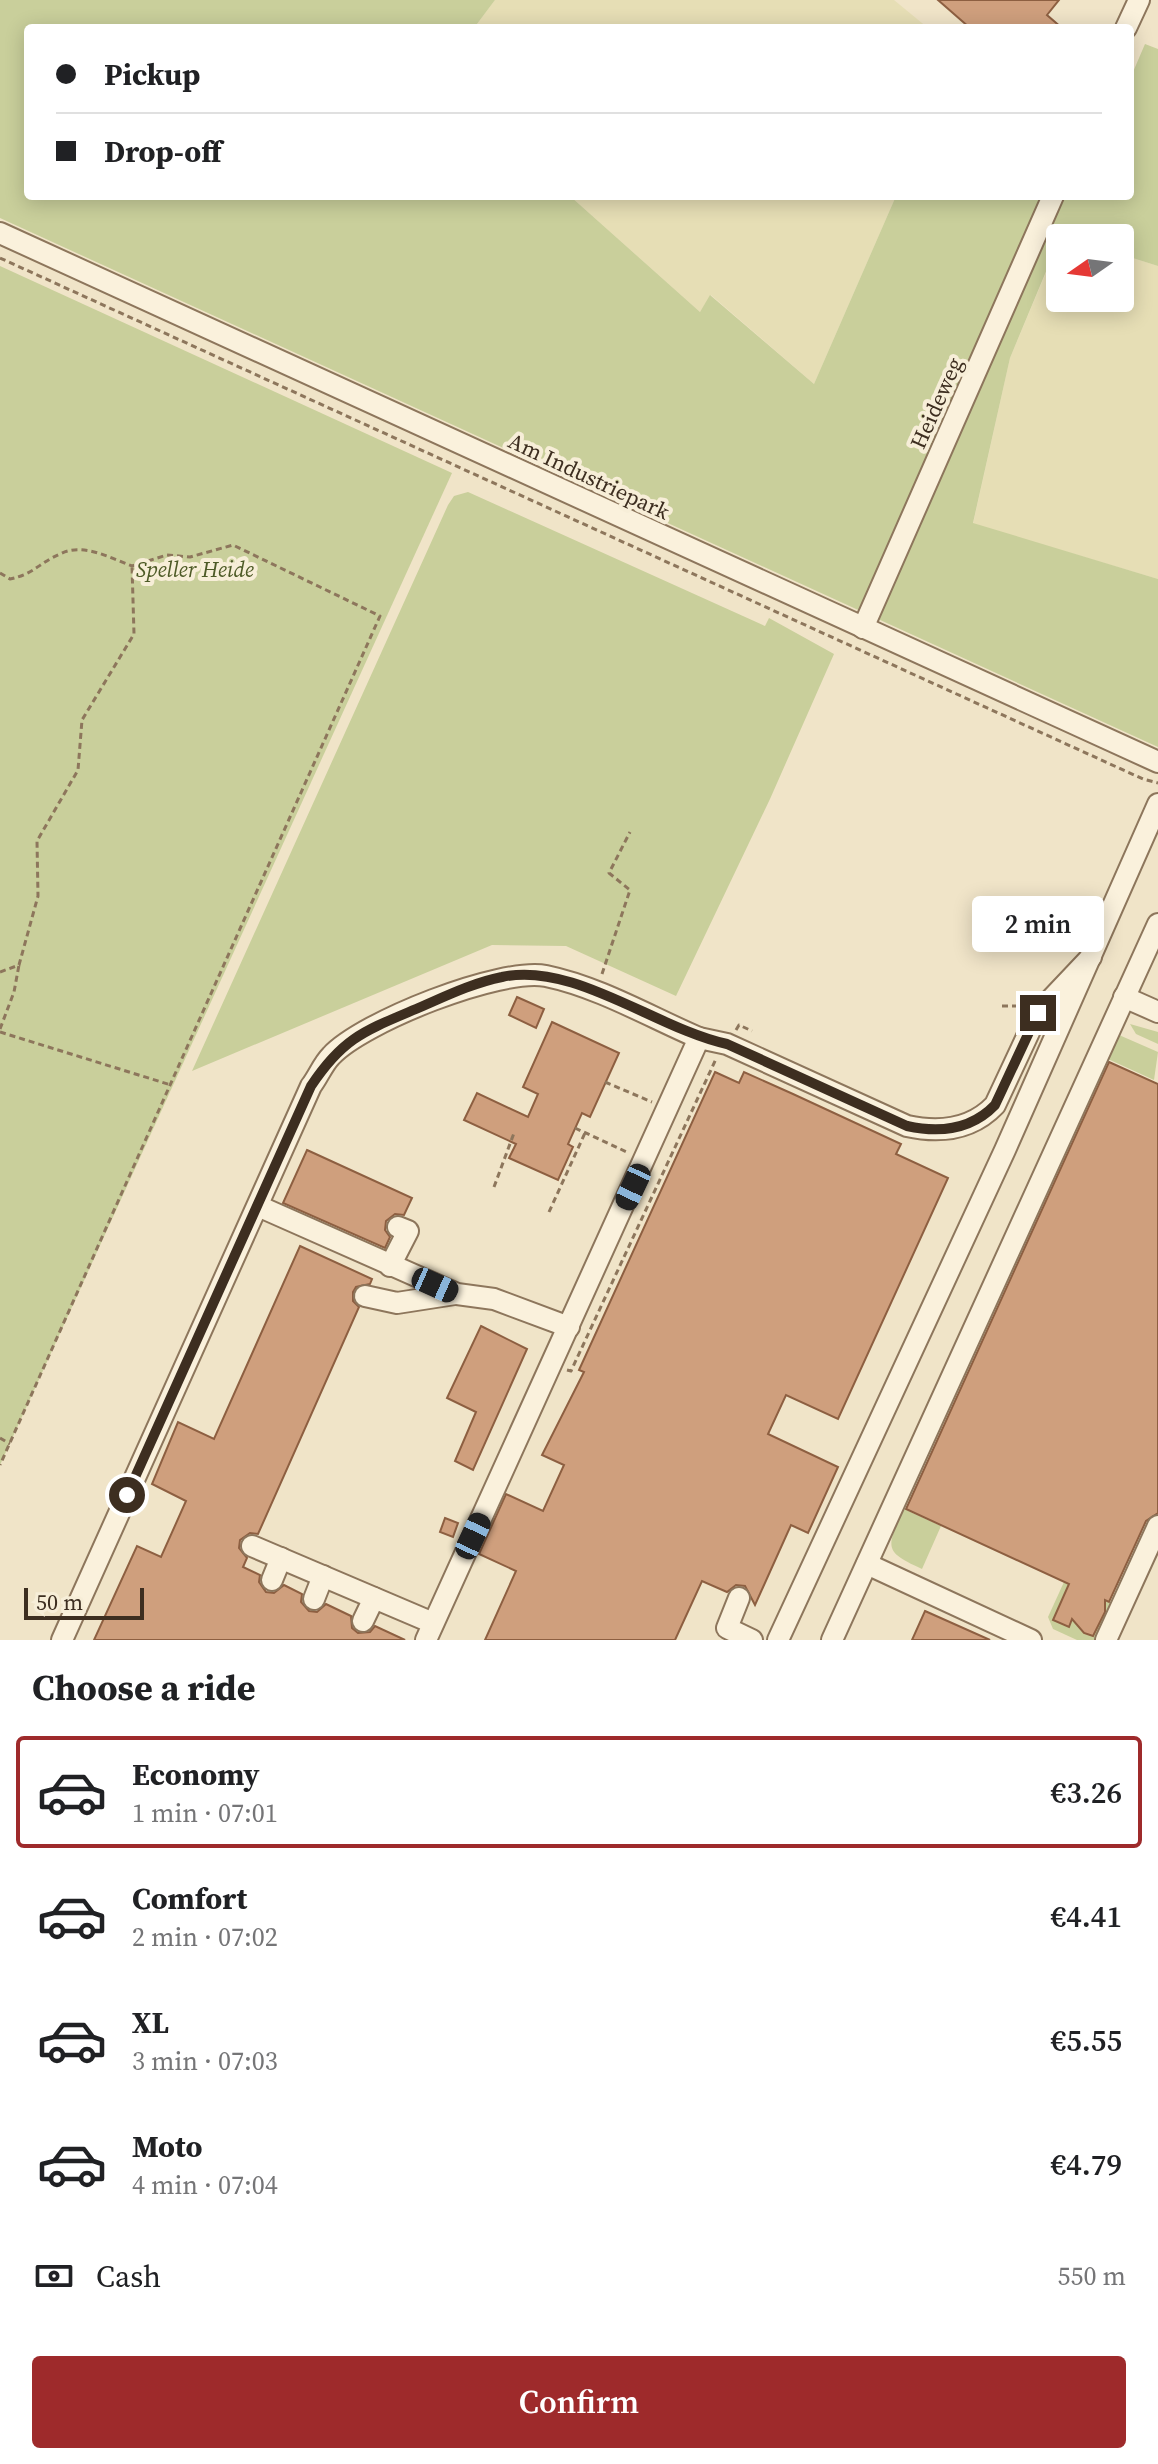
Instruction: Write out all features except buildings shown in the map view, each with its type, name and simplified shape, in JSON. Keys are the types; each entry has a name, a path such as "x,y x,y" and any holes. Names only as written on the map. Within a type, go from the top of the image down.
{"street":[{"path":"1128,24 1139,0"},
{"name":"Heideweg","path":"863,628 1051,200"},
{"name":"Am Industriepark","path":"0,233 1158,762"},
{"path":"778,1640 1158,804"},
{"path":"832,1640 1124,997 1153,948 1158,924"},
{"path":"62,1640 311,1086 332,1055 364,1032 455,993 504,976 544,976 596,993 699,1038 727,1044 907,1126 936,1131 952,1129 984,1116 995,1105 1038,1013 1091,957"},
{"path":"1124,997 1158,1012"},
{"path":"252,1546 374,1598 430,1632 699,1038"},
{"path":"258,1206 457,1294 494,1299 569,1327"},
{"path":"390,1266 408,1231 398,1227"},
{"path":"365,1296 397,1303 457,1294"},
{"path":"1106,1640 1158,1526"},
{"path":"272,1580 281,1558"},
{"path":"867,1564 1031,1640"},
{"path":"314,1599 323,1576"},
{"path":"363,1621 374,1598"},
{"path":"739,1598 727,1628 752,1640"}],"path":[{"path":"0,258 1143,779 1158,783"},
{"path":"0,573 10,579 31,575 61,552 93,550 132,566 167,555 190,557 233,545 380,616 0,1465"},
{"path":"132,566 134,634 82,720 78,770 37,841 38,896 0,1030 171,1085"},
{"path":"596,993 630,890 609,873 630,832"},
{"path":"0,972 19,965"},
{"path":"736,1030 739,1025 752,1031"},
{"path":"575,1128 669,1172"},
{"path":"494,1187 514,1133"},
{"path":"549,1212 585,1133"},
{"path":"0,1438 10,1444"}],"shaded area":[{"path":"495,0 894,0 923,24 477,24"},
{"path":"574,200 894,200 814,384 711,295 700,312"},
{"path":"1134,258 1158,266 1158,579 973,524 1010,358 1046,272 1046,312 1134,312"}],"green space":[{"path":"0,0 495,0 477,24 24,24 24,200 574,200 700,312 710,295 814,384 894,200 1134,200 1134,70 1145,44 1158,49 1158,266 1134,258 1134,224 1046,224 1046,272 1010,358 973,523 1158,579 1158,747 0,218"},
{"name":"Speller Heide","path":"0,266 452,473 0,1465"},
{"path":"468,492 765,626 769,618 834,654 770,799 676,996 566,946 492,945 192,1071 448,505 454,496"},
{"path":"1130,1024 1158,1032 1158,1044 1136,1034"},
{"path":"1119,1035 1158,1052 1154,1080 1108,1059"},
{"path":"904,1509 941,1526 922,1569 900,1557 892,1546 894,1532"},
{"path":"1064,1582 1116,1606 1100,1640 1077,1640 1053,1629 1048,1617"}],"route":[{"path":"127,1495 311,1086 332,1055 364,1032 455,993 504,976 544,976 596,993 699,1038 727,1044 907,1126 936,1131 969,1123 984,1116 995,1105 1038,1013"}]}
